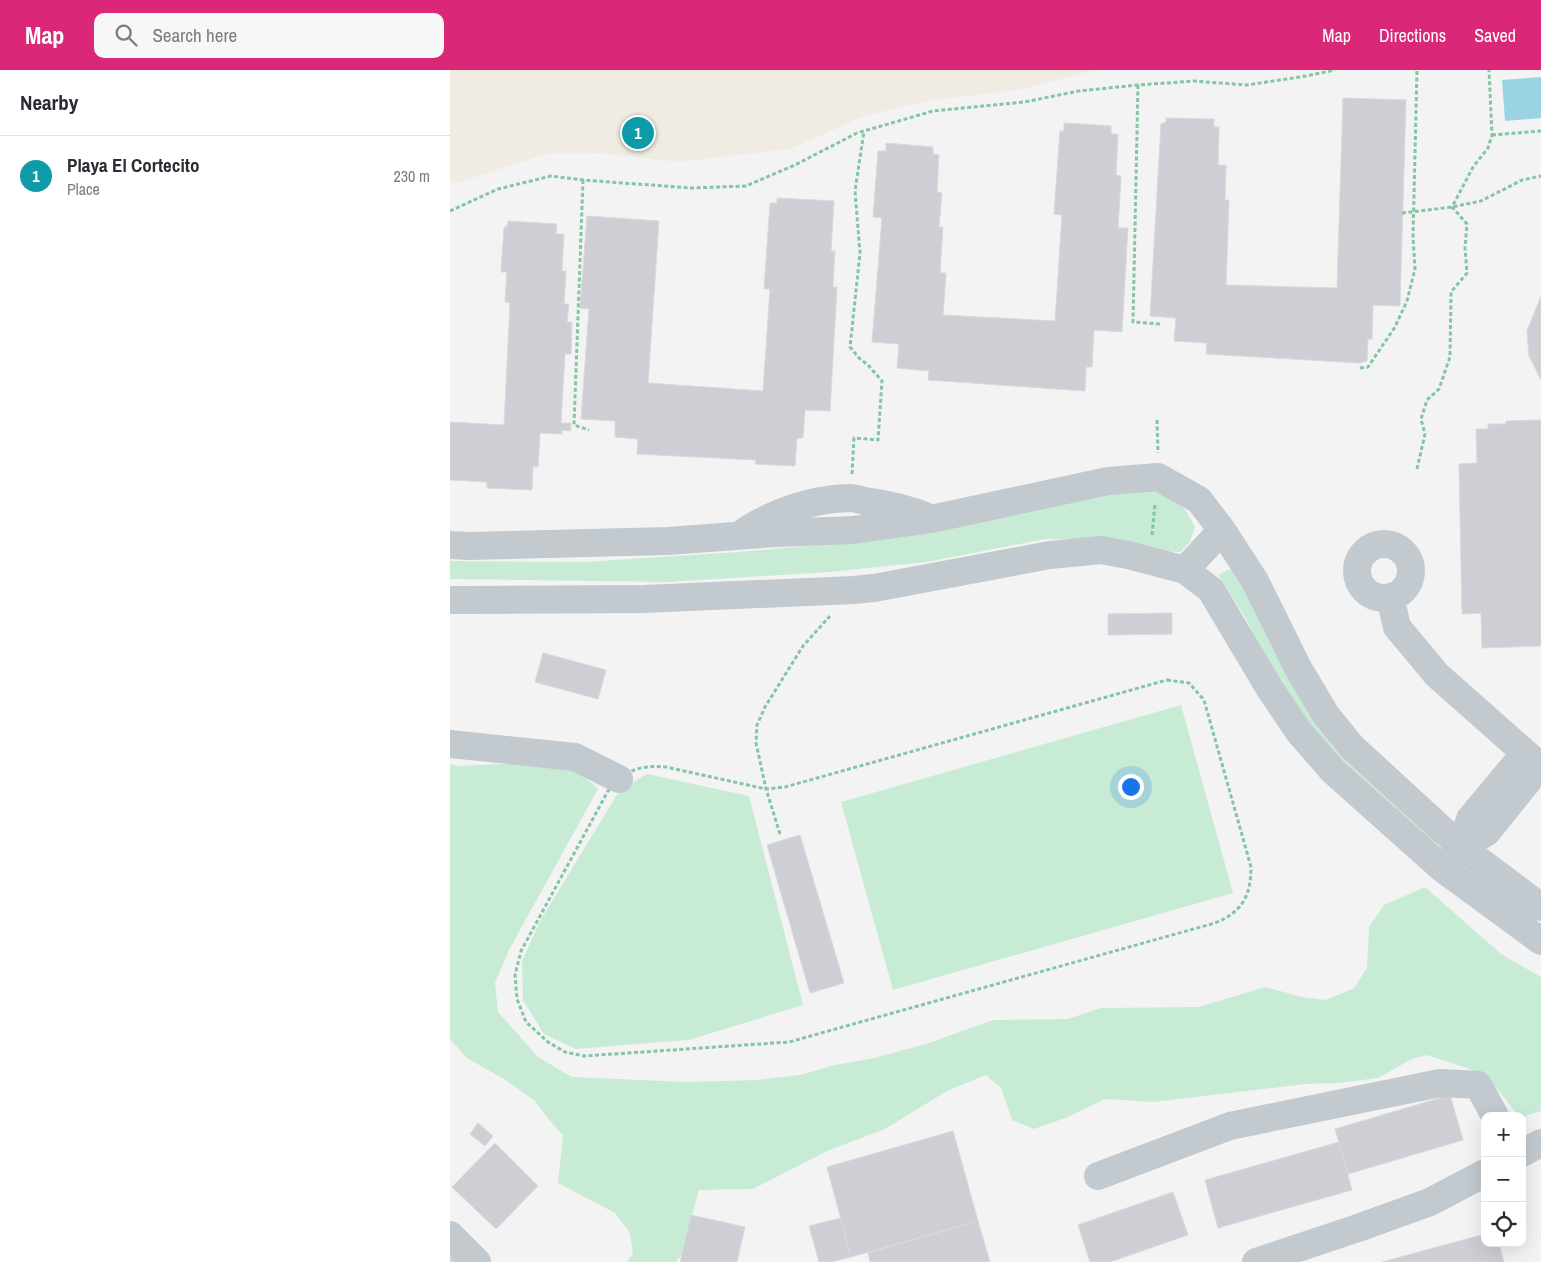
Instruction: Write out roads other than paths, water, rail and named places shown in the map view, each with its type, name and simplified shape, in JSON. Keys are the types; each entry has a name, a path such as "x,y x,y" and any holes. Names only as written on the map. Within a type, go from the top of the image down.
{"lane":[{"path":"450,545 668,541 853,530 931,519 1108,481 1158,477 1199,500 1222,530 1255,581 1298,668 1326,715 1352,747 1462,847 1541,907"},
{"path":"1185,570 1222,530"},
{"path":"450,600 644,599 854,590 874,588 1050,555 1101,550 1185,570 1211,590 1270,689 1299,732 1333,771 1443,869 1541,941"},
{"path":"1390,597 1398,627 1437,675 1535,762 1470,819 1462,847 1443,869"},
{"path":"450,744 575,757 619,779"},
{"path":"1098,1176 1230,1126 1440,1083 1478,1085 1494,1112"},
{"path":"1526,1151 1541,1143"},
{"path":"1256,1262 1430,1202 1481,1175"},
{"path":"450,1235 477,1262"}],"water":[{"path":"1541,77 1541,118 1505,121 1502,80"}],"place":[{"name":"Playa El Cortecito","path":"638,133"}]}
